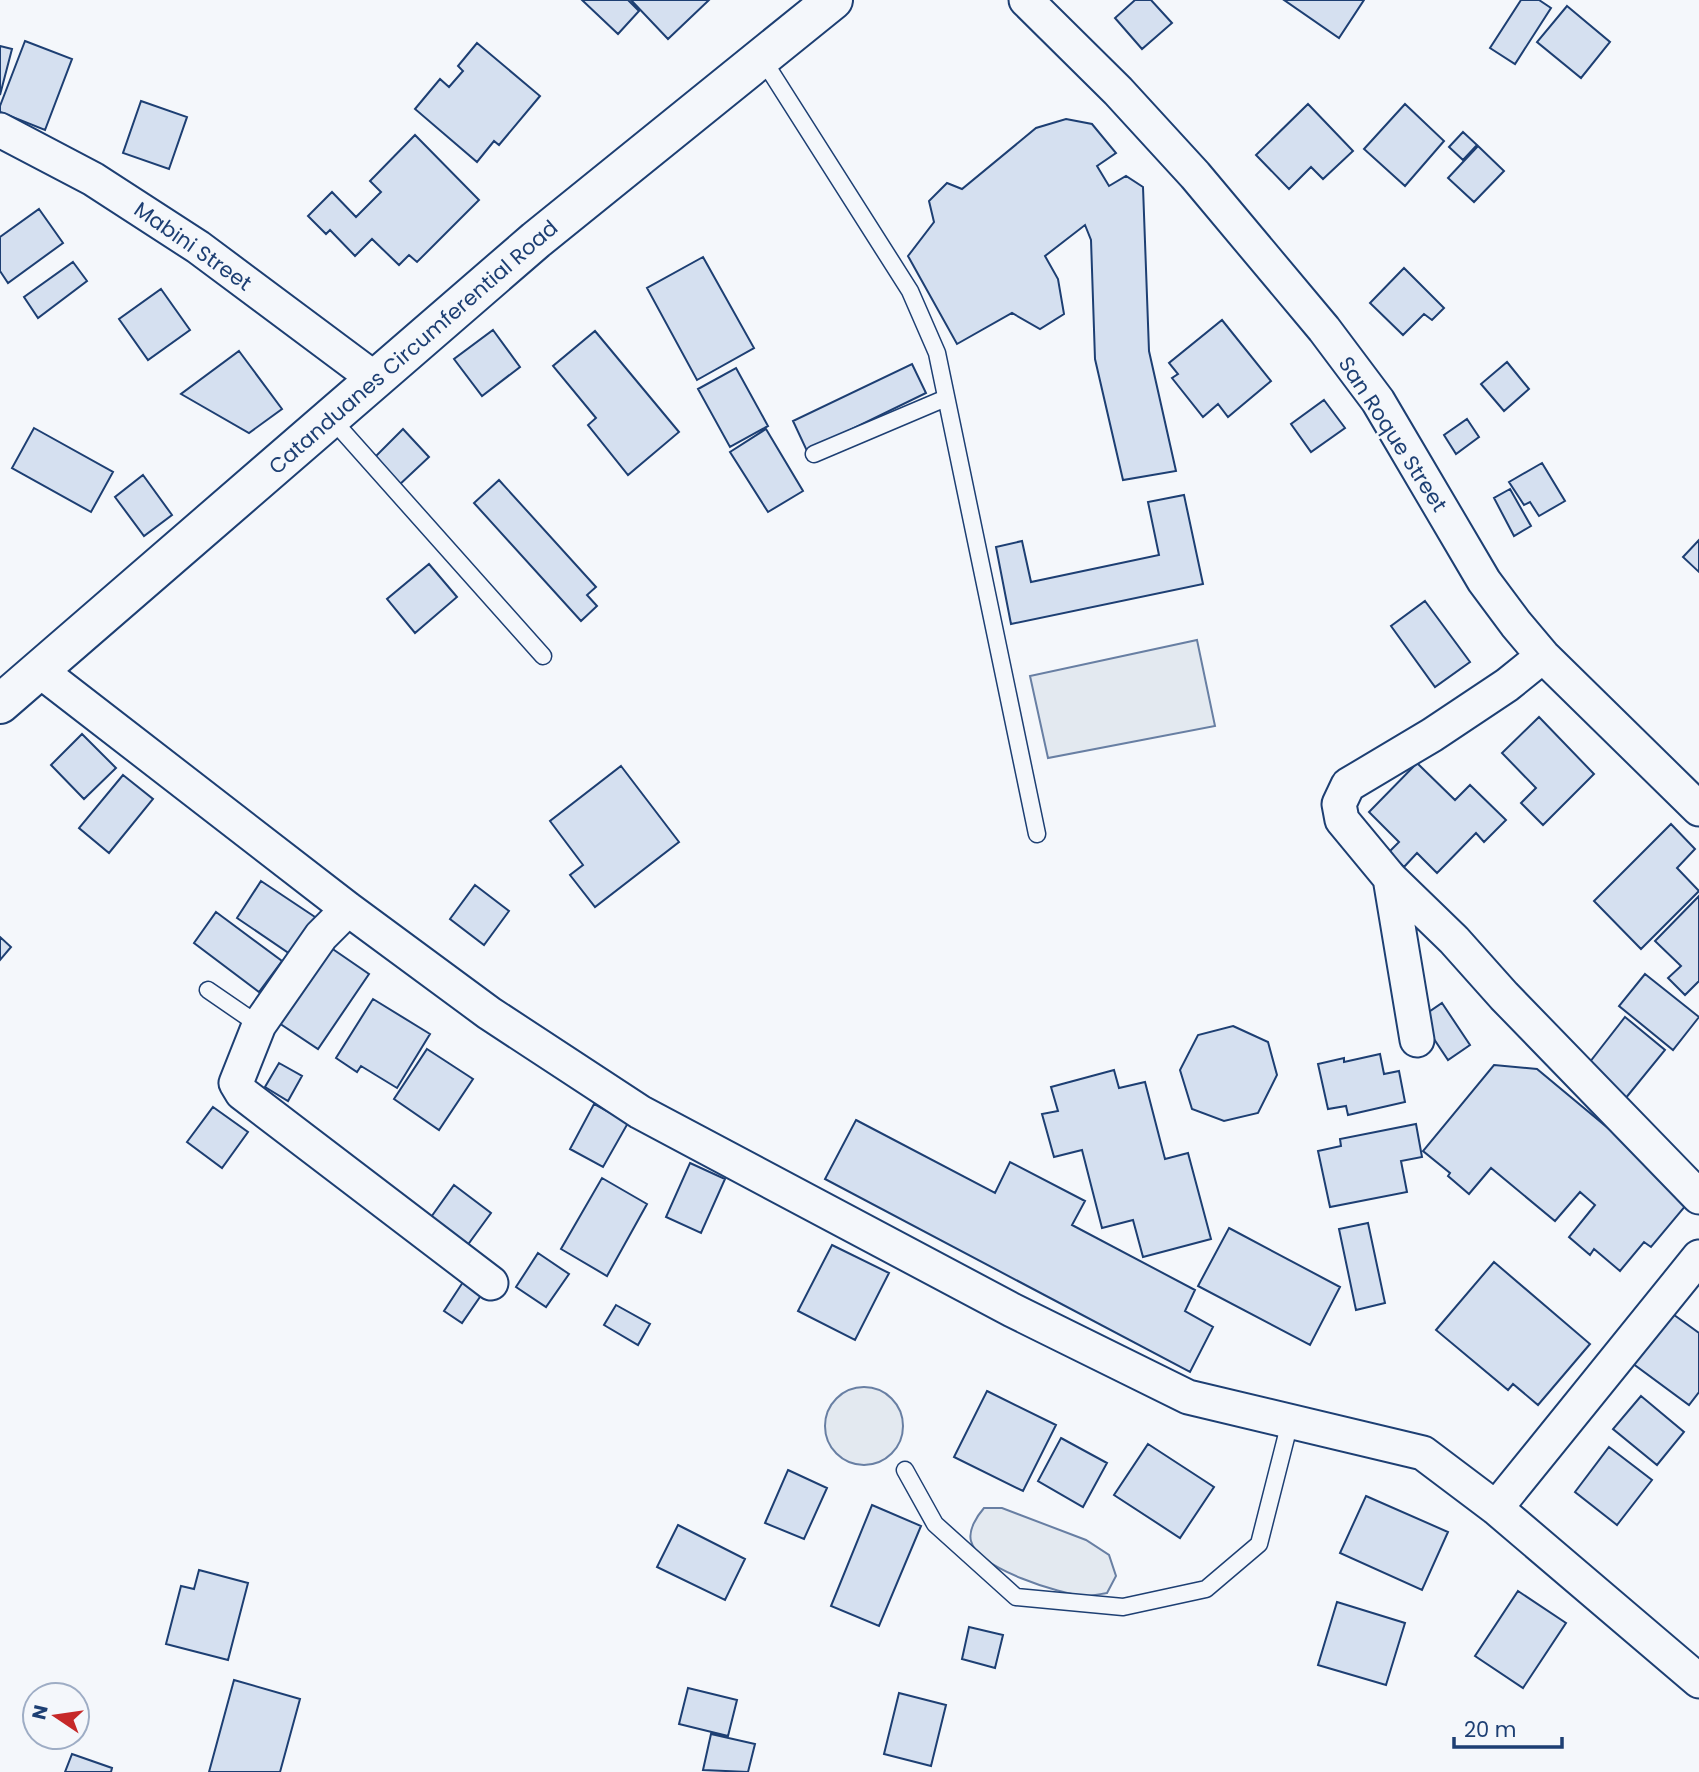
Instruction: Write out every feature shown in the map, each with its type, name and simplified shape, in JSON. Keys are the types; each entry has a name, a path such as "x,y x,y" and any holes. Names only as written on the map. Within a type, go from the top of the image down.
{"main road":[{"name":"Catanduanes Circumferential Road","path":"0,704 536,240 833,0"}],"street":[{"name":"San Roque Street","path":"1026,0 1118,91 1195,175 1324,329 1378,401 1483,581 1544,656 1699,809"},
{"name":"Mabini Street","path":"0,130 93,179 198,247 375,379"},
{"path":"1544,656 1507,685 1443,728 1348,785 1339,804 1342,820 1390,878 1454,940 1504,996 1699,1198"},
{"path":"39,670 348,909 489,1013 640,1112 1012,1310 1188,1397 1423,1453 1496,1508 1699,1681"},
{"path":"1390,878 1417,1040"},
{"path":"348,909 320,936 259,1025 236,1083 242,1093 491,1283"},
{"path":"1496,1508 1699,1257"}],"lane":[{"path":"762,58 910,291 937,353 1037,834"},
{"path":"814,454 946,398"},
{"path":"331,417 543,656"},
{"path":"208,990 259,1025"},
{"path":"905,1470 935,1524 1016,1597 1123,1607 1206,1589 1259,1544 1290,1422"}],"shaded area":[{"path":"1197,640 1215,726 1048,758 1030,676"},
{"path":"864,1387 879,1390 896,1404 903,1426 900,1441 886,1458 864,1465 849,1462 832,1448 825,1426 828,1411 842,1394"},
{"path":"984,1508 1002,1508 1086,1540 1109,1555 1116,1576 1107,1593 1085,1596 1058,1590 1021,1578 988,1561 977,1551 970,1537 974,1523"}],"building":[{"path":"582,0 628,0 639,11 618,34"},
{"path":"631,0 709,0 668,39"},
{"path":"1135,0 1151,0 1172,23 1142,49 1115,18"},
{"path":"1284,0 1364,0 1339,38"},
{"path":"1521,0 1539,0 1551,8 1515,64 1490,48"},
{"path":"1567,6 1610,42 1581,78 1537,42"},
{"path":"25,41 72,59 45,130 0,112"},
{"path":"477,43 540,96 499,145 494,141 477,162 415,109 440,79 449,87 463,71 458,66"},
{"path":"0,46 12,49 0,95"},
{"path":"141,101 187,117 169,169 123,153"},
{"path":"1308,104 1353,151 1323,179 1311,167 1289,189 1256,155"},
{"path":"1405,104 1444,141 1405,186 1364,149"},
{"path":"1066,119 1092,124 1116,153 1097,166 1109,186 1126,176 1143,187 1149,351 1176,471 1123,480 1095,359 1091,240 1085,225 1045,256 1058,279 1064,314 1040,329 1012,313 957,344 908,256 934,222 929,201 947,183 962,189 1036,128"},
{"path":"1463,132 1477,145 1463,160 1449,147"},
{"path":"415,135 479,200 417,262 409,255 399,265 372,239 355,256 330,230 326,234 308,216 332,192 356,217 381,192 370,181"},
{"path":"1478,146 1504,171 1474,202 1448,178"},
{"path":"39,209 63,243 8,283 0,271 0,237"},
{"path":"703,257 754,348 697,380 647,288"},
{"path":"73,262 87,281 38,318 24,297"},
{"path":"1404,268 1444,308 1432,320 1424,314 1403,335 1370,303"},
{"path":"161,289 190,330 148,360 119,319"},
{"path":"1222,320 1271,381 1228,417 1218,404 1203,417 1172,378 1178,374 1169,363"},
{"path":"493,330 520,367 482,396 454,359"},
{"path":"595,331 679,432 628,475 588,425 596,418 553,366"},
{"path":"239,351 282,409 249,433 181,394"},
{"path":"1507,362 1529,389 1504,411 1481,384"},
{"path":"912,364 926,393 807,451 793,421"},
{"path":"736,368 768,426 730,447 698,389"},
{"path":"1324,400 1345,428 1311,452 1291,424"},
{"path":"1467,419 1479,437 1456,454 1444,435"},
{"path":"34,428 113,472 91,512 12,468"},
{"path":"403,429 429,457 398,486 373,459"},
{"path":"766,429 803,491 768,512 730,452"},
{"path":"1542,463 1565,501 1539,516 1530,502 1524,505 1509,482"},
{"path":"143,475 172,515 144,536 115,497"},
{"path":"499,480 596,587 587,595 597,606 581,621 474,503"},
{"path":"1510,489 1531,526 1514,536 1494,498"},
{"path":"1184,495 1203,584 1011,624 996,547 1022,541 1031,582 1159,555 1148,502"},
{"path":"1699,540 1699,572 1683,557"},
{"path":"429,564 457,597 415,633 387,599"},
{"path":"1425,601 1470,662 1435,687 1391,626"},
{"path":"1539,717 1594,774 1543,825 1521,803 1536,788 1502,753"},
{"path":"82,734 116,768 84,799 51,765"},
{"path":"1417,763 1455,800 1470,785 1506,820 1484,842 1476,833 1437,873 1417,853 1404,867 1389,852 1399,842 1369,812"},
{"path":"621,766 679,842 595,907 570,875 583,865 550,821"},
{"path":"123,775 153,799 109,853 79,828"},
{"path":"1671,824 1695,849 1677,868 1699,891 1641,949 1594,901"},
{"path":"261,881 321,921 296,958 237,918"},
{"path":"475,885 509,911 484,945 450,919"},
{"path":"1699,896 1699,981 1685,995 1668,978 1681,966 1655,941"},
{"path":"216,912 282,961 259,992 194,943"},
{"path":"0,937 11,947 0,960"},
{"path":"321,941 369,974 318,1049 270,1017"},
{"path":"1645,974 1699,1017 1673,1050 1619,1006"},
{"path":"373,999 430,1034 397,1088 361,1066 357,1072 336,1058"},
{"path":"1442,1003 1470,1045 1448,1060 1420,1018"},
{"path":"1625,1017 1665,1050 1625,1099 1586,1067"},
{"path":"1233,1026 1268,1042 1277,1075 1258,1113 1224,1121 1192,1109 1180,1070 1198,1035"},
{"path":"427,1049 473,1079 439,1130 394,1099"},
{"path":"1380,1054 1384,1074 1399,1071 1405,1102 1348,1115 1346,1106 1328,1109 1318,1064 1344,1058 1344,1062"},
{"path":"279,1063 302,1076 288,1101 265,1087"},
{"path":"1494,1065 1537,1069 1692,1198 1651,1247 1644,1242 1620,1271 1594,1249 1590,1255 1569,1237 1595,1205 1580,1192 1555,1221 1491,1168 1469,1194 1448,1176 1450,1173 1423,1151"},
{"path":"1114,1070 1119,1088 1145,1082 1165,1159 1188,1153 1211,1239 1143,1257 1133,1220 1102,1228 1082,1150 1054,1157 1042,1114 1058,1111 1051,1087"},
{"path":"594,1104 628,1123 603,1167 570,1149"},
{"path":"213,1107 248,1132 222,1168 187,1142"},
{"path":"856,1120 995,1193 1010,1162 1085,1201 1072,1225 1195,1290 1185,1311 1213,1327 1190,1372 825,1179"},
{"path":"1416,1124 1422,1157 1401,1161 1407,1192 1330,1207 1318,1151 1341,1146 1340,1139"},
{"path":"690,1163 725,1179 701,1233 666,1217"},
{"path":"602,1178 647,1204 607,1276 561,1249"},
{"path":"454,1185 491,1213 461,1254 424,1227"},
{"path":"1368,1223 1385,1303 1356,1310 1339,1229"},
{"path":"1229,1228 1340,1287 1310,1345 1198,1286"},
{"path":"832,1245 889,1273 855,1340 798,1311"},
{"path":"538,1253 569,1274 546,1307 516,1287"},
{"path":"1494,1262 1590,1344 1538,1405 1513,1384 1508,1390 1436,1330"},
{"path":"465,1279 484,1291 462,1323 444,1311"},
{"path":"616,1305 650,1324 638,1345 604,1325"},
{"path":"1670,1312 1699,1333 1699,1392 1689,1405 1632,1363"},
{"path":"987,1391 1056,1425 1023,1491 954,1457"},
{"path":"1641,1396 1684,1432 1657,1465 1613,1429"},
{"path":"1061,1438 1107,1463 1083,1507 1038,1481"},
{"path":"1148,1444 1214,1487 1180,1538 1114,1495"},
{"path":"1609,1447 1652,1480 1617,1525 1575,1492"},
{"path":"788,1470 827,1488 804,1539 765,1523"},
{"path":"1366,1496 1448,1532 1422,1590 1340,1553"},
{"path":"872,1505 921,1526 879,1626 831,1606"},
{"path":"678,1525 745,1559 725,1600 657,1567"},
{"path":"199,1570 248,1583 228,1660 166,1644 181,1586 194,1589"},
{"path":"1518,1591 1566,1623 1523,1688 1475,1656"},
{"path":"1337,1602 1405,1623 1386,1685 1318,1665"},
{"path":"969,1627 1003,1635 995,1668 962,1659"},
{"path":"234,1680 300,1699 280,1772 209,1772"},
{"path":"688,1688 737,1700 728,1736 679,1724"},
{"path":"899,1693 946,1705 931,1766 884,1754"},
{"path":"711,1734 755,1744 748,1772 703,1770"},
{"path":"72,1754 112,1768 111,1772 65,1772"}]}
